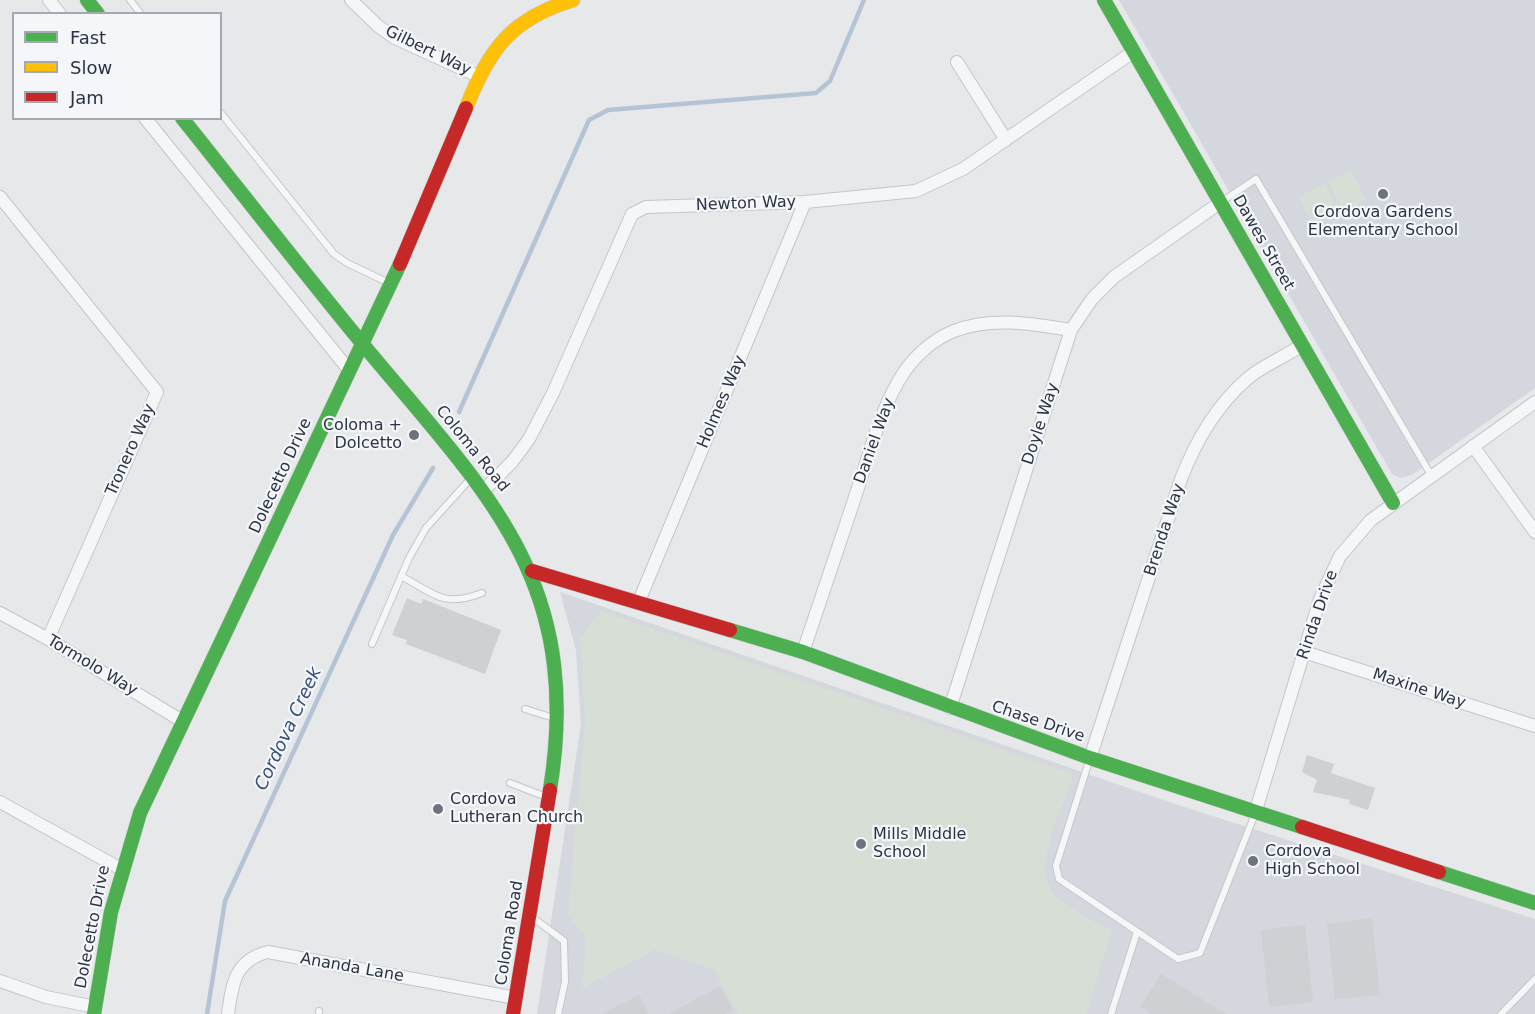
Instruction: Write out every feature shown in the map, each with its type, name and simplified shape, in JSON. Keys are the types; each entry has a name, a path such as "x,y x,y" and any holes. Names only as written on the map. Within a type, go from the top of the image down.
{"street":[{"path":"49,0 58,12"},
{"path":"87,0 96,12"},
{"name":"Gilbert Way","path":"351,0 378,26 395,38 480,77"},
{"name":"Dolecetto Drive","path":"94,1011 110,909 140,813 349,370 392,285 480,77 500,42 511,32 537,14 573,0"},
{"name":"Dawes Street","path":"1104,0 1394,502"},
{"name":"Newton Way","path":"486,488 512,462 529,439 553,393 632,214 646,207 805,202 916,191 963,169 1133,52"},
{"path":"957,62 1006,140"},
{"path":"147,120 349,370"},
{"name":"Coloma Road","path":"184,120 362,343 486,488 532,571 553,648 558,719 549,798 513,1014"},
{"name":"Tronero Way","path":"0,197 157,392 48,639"},
{"name":"Holmes Way","path":"639,601 805,202"},
{"name":"Doyle Way","path":"950,708 1071,330 1104,286 1221,202"},
{"name":"Daniel Way","path":"803,652 884,408 907,368 920,352 954,331 1000,321 1071,330"},
{"name":"Brenda Way","path":"1090,758 1181,479 1198,442 1229,397 1248,378 1302,345"},
{"name":"Rinda Drive","path":"1256,810 1328,577 1340,556 1371,520 1535,402"},
{"path":"1473,446 1535,532"},
{"name":"Chase Drive","path":"532,571 639,601 803,652 1090,758 1256,810 1535,903"},
{"name":"Tormolo Way","path":"0,613 48,639 183,722"},
{"name":"Maxine Way","path":"1304,652 1535,726"},
{"path":"0,802 121,869"},
{"name":"Ananda Lane","path":"228,1014 233,980 239,969 248,960 268,952 516,998"},
{"path":"0,981 46,998 94,1011"}],"lane":[{"path":"130,0 139,12"},
{"path":"222,114 334,254 347,263 392,285"},
{"path":"1221,202 1256,179 1431,475"},
{"path":"372,644 401,576 426,528 443,506 475,474"},
{"path":"401,576 445,600 461,602 482,593"},
{"path":"525,709 558,719"},
{"path":"1090,758 1056,866 1059,879 1178,959 1200,953 1256,810"},
{"path":"510,783 549,798"},
{"path":"530,915 564,941 565,982 558,1014"},
{"path":"1111,1014 1137,932"},
{"path":"1501,1014 1535,979"}],"shaded area":[{"name":"Cordova Gardens Elementary School","path":"1119,0 1535,0 1535,388 1412,475 1401,478 1392,474"},
{"path":"1351,170 1366,200 1344,212 1328,182"},
{"path":"1325,183 1340,214 1314,227 1298,197"},
{"name":"Mills Middle School","path":"560,592 1172,803 1535,919 1535,1014 537,1014 581,724 576,650"},
{"name":"Mills Middle School","path":"601,611 1071,773 1072,781 1050,840 1046,872 1049,886 1063,902 1112,931 1086,1014 738,1014 714,970 655,950 582,988 586,938 568,914 585,724 580,639"}],"building":[{"path":"407,598 421,604 423,599 501,630 485,674 406,644 407,640 392,635"},
{"path":"1307,755 1334,764 1331,773 1375,788 1368,810 1349,804 1350,800 1313,792 1317,780 1302,772"},
{"path":"1372,918 1380,995 1335,999 1327,924"},
{"path":"1305,925 1313,1002 1269,1007 1261,930"},
{"path":"1161,974 1226,1014 1152,1014 1140,1007"},
{"path":"720,986 733,1010 725,1014 668,1014"},
{"path":"639,995 649,1014 602,1014"}],"waterway":[{"path":"459,412 589,120 608,110 816,93 830,81 864,0"},
{"name":"Cordova Creek","path":"207,1014 225,901 393,535 433,468"}],"traffic: fast":[{"path":"87,0 96,12"},
{"path":"1104,0 1393,503"},
{"path":"184,120 338,314 447,445 484,493 514,542 538,594 552,651 557,716 550,790"},
{"path":"94,1014 111,912 140,813 400,264"},
{"path":"730,630 803,652 1090,758 1302,827"},
{"path":"1439,872 1535,903"}],"traffic: slow":[{"path":"466,108 493,53 505,39 533,17 573,0"}],"traffic: jam":[{"path":"400,264 466,108"},
{"path":"532,571 730,630"},
{"path":"513,1014 550,790"},
{"path":"1302,827 1439,872"}],"place":[{"name":"Cordova Gardens Elementary School","path":"1383,194"},
{"name":"Coloma + Dolcetto","path":"414,435"},
{"name":"Cordova Lutheran Church","path":"438,809"},
{"name":"Mills Middle School","path":"861,844"},
{"name":"Cordova High School","path":"1253,861"}]}
